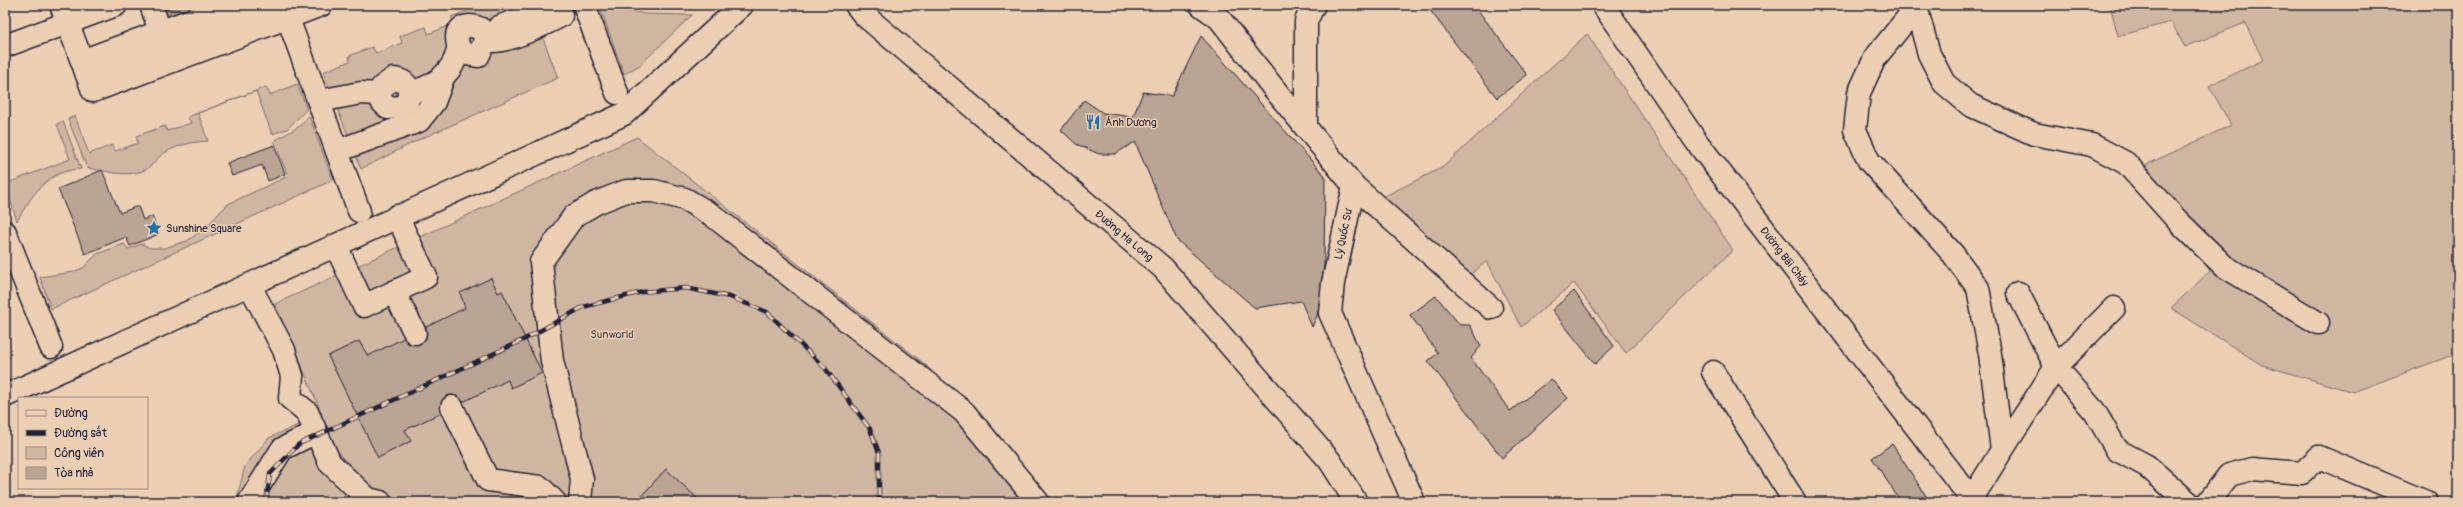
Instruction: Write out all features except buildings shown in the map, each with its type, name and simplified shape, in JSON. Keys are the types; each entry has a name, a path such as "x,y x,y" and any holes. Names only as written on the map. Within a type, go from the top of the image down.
{"street":[{"path":"5,46 64,14 116,5"},
{"path":"151,5 160,31"},
{"path":"84,68 160,31 231,5"},
{"path":"84,68 283,9 321,5"},
{"path":"338,151 419,121 434,102 443,78 459,50 457,35 466,26 481,29 486,40 493,43 561,16 560,11 502,33 499,27 553,5"},
{"path":"584,5 617,93"},
{"path":"5,396 250,286 397,216 624,114 742,5"},
{"name":"Đường Hạ Long","path":"856,5 864,15 1163,268 1330,461 1356,502"},
{"path":"1201,5 1216,12 1306,128 1354,186 1491,308"},
{"path":"1306,128 1306,21 1314,5"},
{"name":"Đường Bãi Cháy","path":"1603,5 1696,141 1973,501"},
{"path":"1917,6 1875,58 1859,93 1855,130 1869,160 1954,254 1978,288 1990,354 2002,450"},
{"path":"1917,6 1929,54 1944,83 1970,105 2034,134 2092,145 2126,163 2177,220 2224,266 2318,323"},
{"path":"283,9 338,151 359,211"},
{"path":"64,14 84,68"},
{"path":"319,101 361,93 379,94 382,87 393,79 402,80 407,85 410,93 429,88 443,78"},
{"name":"Lý Quốc Sư","path":"1354,186 1333,282 1330,313 1414,502"},
{"path":"580,502 582,479 552,361 541,262 574,216 596,203 626,191 654,191 685,199 712,215 964,412 1038,502"},
{"path":"336,246 364,306 426,277 397,216"},
{"path":"5,232 51,347"},
{"path":"250,286 284,350 292,376 290,398 307,412 330,463 368,499 380,502"},
{"path":"394,292 415,333"},
{"path":"2018,293 2056,367 2095,412 2117,450 2147,466 2188,502"},
{"path":"1973,501 2002,450 2056,367 2114,308"},
{"path":"1713,372 1795,502"},
{"path":"452,407 488,480 540,487 554,502"},
{"path":"249,502 282,450 316,432"},
{"path":"2208,502 2229,475 2252,469 2302,473 2320,458 2426,502"}],"green space":[{"path":"470,5 548,5 540,30 558,78 418,140 361,169 323,72 350,61 349,56 372,47 376,53 402,43 400,36 426,27 428,34 454,24 451,17 472,9"},
{"path":"599,5 645,14 692,15 640,65 624,74"},
{"path":"2110,5 2458,5 2458,353 2353,392 2262,365 2171,308 2210,271 2146,165 2231,125 2209,86 2263,60 2245,23 2185,47 2171,22 2118,36"},
{"path":"1587,34 1733,250 1626,353 1574,283 1521,327 1487,261 1470,275 1383,197 1443,167"},
{"path":"297,84 307,109 287,129 272,134 256,91 198,113 266,87 270,95"},
{"path":"198,113 208,141 195,142 176,147 164,153 147,169 124,174 87,168 68,119 75,116 89,154 112,145 115,151 138,143 136,136 165,126 167,131 191,123 188,117"},
{"path":"309,116 333,180 51,309 40,277 73,272 83,268 97,254 124,244 128,249 142,244 150,248 164,248 187,241 203,230 228,204 288,176 274,141 300,126"},
{"path":"63,121 81,169 69,170 50,179 35,193 17,221 5,184 70,159 57,124"},
{"name":"Sunworld","path":"637,137 926,365 1043,502 236,502 245,466 269,438 322,414 275,304"}],"shaded area":[{"path":"157,5 210,5 164,22"}],"railway":[{"path":"266,502 270,474 299,444 525,339 583,307 642,292 685,288 730,297 767,312 825,368 870,429 879,453 879,502"}],"place":[{"name":"Ánh Dương","path":"1093,122"},
{"name":"Sunshine Square","path":"154,228"}]}
